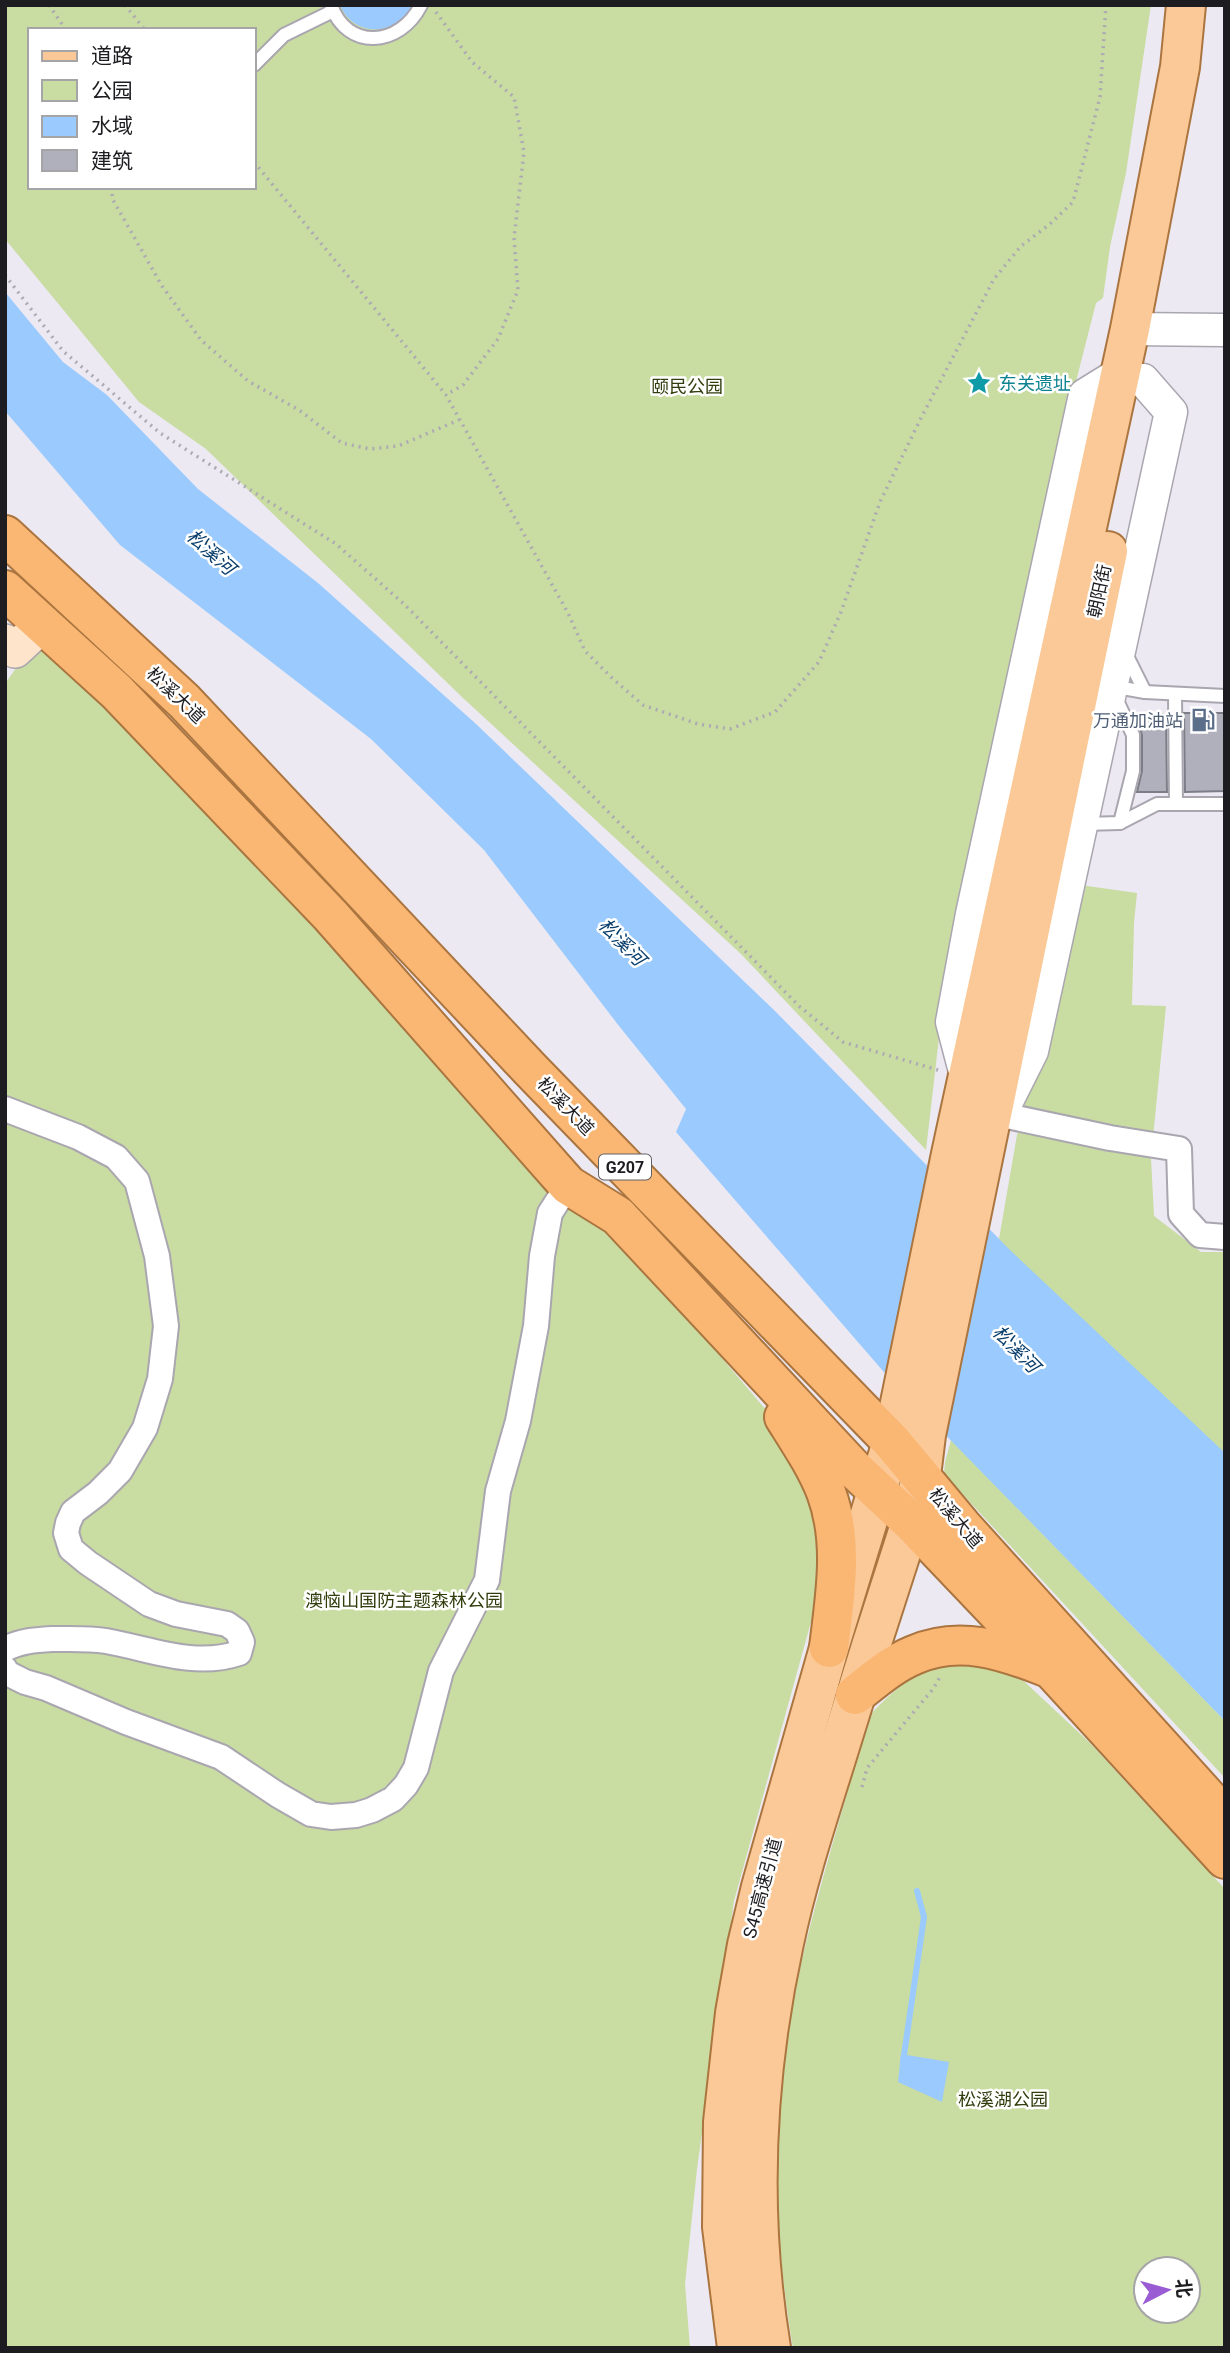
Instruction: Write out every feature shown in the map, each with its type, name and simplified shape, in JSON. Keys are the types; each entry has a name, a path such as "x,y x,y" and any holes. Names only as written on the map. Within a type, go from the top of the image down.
{"highway":[{"name":"松溪大道","path":"5,535 184,701 530,1069 909,1438 921,1476 961,1526 1225,1817"},
{"name":"松溪大道","path":"5,590 117,692 331,916 568,1185 618,1216 875,1490 911,1522 1052,1670 1225,1858"},
{"path":"740,1346 820,1479 832,1511 838,1552 830,1648"},
{"path":"855,1695 912,1655 950,1645 987,1647 1052,1670"}],"main road":[{"name":"朝阳街","path":"1142,329 1180,67 1186,5"},
{"name":"朝阳街","path":"966,1165 994,1122 1058,822 1131,377 1197,92 1207,5"},
{"name":"朝阳街","path":"966,1165 967,1079 1058,822 1115,617 1131,377"},
{"path":"5,642 15,650 43,624"},
{"path":"909,1438 966,1165"},
{"path":"909,1438 900,1405 966,1165"},
{"name":"S45高速引道","path":"737,2348 722,2227 723,2122 735,2013 761,1887 875,1490 909,1438"},
{"name":"S45高速引道","path":"771,2348 764,2301 758,2223 758,2140 765,2059 784,1942 809,1844 911,1522 921,1476"}],"street":[{"path":"1142,329 1225,330"},
{"path":"967,1079 952,1022 978,887 1085,396 1131,377"},
{"path":"1058,822 1110,686 1115,617"},
{"path":"5,1109 78,1137 116,1157 137,1181 157,1256 166,1326 160,1379 145,1428 120,1471 98,1493 73,1512 66,1533 71,1549 149,1604 176,1614 227,1624 237,1630 242,1642 239,1653 225,1658 204,1659 171,1657 105,1641 78,1638 17,1643 5,1649"},
{"path":"994,1122 1179,1149 1181,1214 1200,1235 1225,1237"},
{"path":"5,1670 25,1682 221,1757 278,1796 311,1814 331,1817 356,1815 393,1799 416,1768 441,1671 487,1580 498,1491 519,1421 536,1326 542,1256 550,1213 568,1185"}],"lane":[{"path":"256,63 284,35 332,8 340,22 360,35 384,38 406,27 421,5"},
{"path":"1115,617 1145,692"},
{"path":"1110,686 1133,735 1133,771 1120,823"},
{"path":"1110,686 1145,692 1225,696"},
{"path":"1175,694 1176,804"},
{"path":"1058,822 1120,823 1157,804 1225,804"}],"path":[{"path":"49,5 65,28"},
{"path":"125,5 143,28"},
{"path":"431,5 472,62 514,97 524,152 514,238 518,290 498,338 463,385 446,395"},
{"path":"256,164 446,395 568,613 585,651 643,705 698,724 730,729 775,712 819,662 841,612 880,502 920,418 994,279 1020,246 1050,224 1073,202 1100,97 1107,5"},
{"path":"111,189 113,200 162,286 201,340 248,381 299,410 342,443 370,449 398,446 460,420"},
{"path":"5,275 63,351 160,433 336,544 404,604 799,1006 825,1028 843,1042 967,1079"},
{"path":"862,1787 867,1768 933,1689 943,1669"}],"green space":[{"name":"颐民公园","path":"5,5 1151,5 1126,173 1110,247 1103,298 1096,303 1070,405 940,1029 926,1150 741,954 463,698 206,449 139,402 5,239"},
{"name":"澳恼山国防主题森林公园","path":"48,622 522,1124 779,1425 817,1494 825,1571 734,1901 697,2169 685,2284 690,2348 5,2348 5,746 7,681"},
{"path":"1080,885 1137,893 1132,1005 1166,1006 1151,1158 1154,1216 1201,1252 1225,1252 1225,1486 995,1262 1017,1135"},
{"path":"951,1440 1225,1721 1225,1778 944,1474"},
{"name":"松溪湖公园","path":"937,1662 1011,1669 1090,1743 1225,1889 1225,2348 793,2348 783,2277 777,2169 779,2097 790,2018 820,1888 869,1716 901,1686"}],"water":[{"path":"340,5 413,5 397,23 376,29 355,24"},
{"name":"松溪河","path":"5,292 63,362 107,395 198,489 318,583 475,723 775,1011 1010,1250 1225,1453 1225,1721 883,1371 676,1132 686,1109 484,850 371,739 120,545 5,411"},
{"path":"901,2054 949,2062 942,2102 898,2082"}],"building":[{"path":"1184,713 1225,713 1225,791 1185,792"},
{"path":"1135,714 1166,714 1167,792 1137,792 1142,771 1142,735"}],"waterway":[{"path":"903,2062 924,1917 917,1891"}],"place":[{"name":"东关遗址","path":"979,383"},
{"name":"万通加油站","path":"1203,720"}]}
